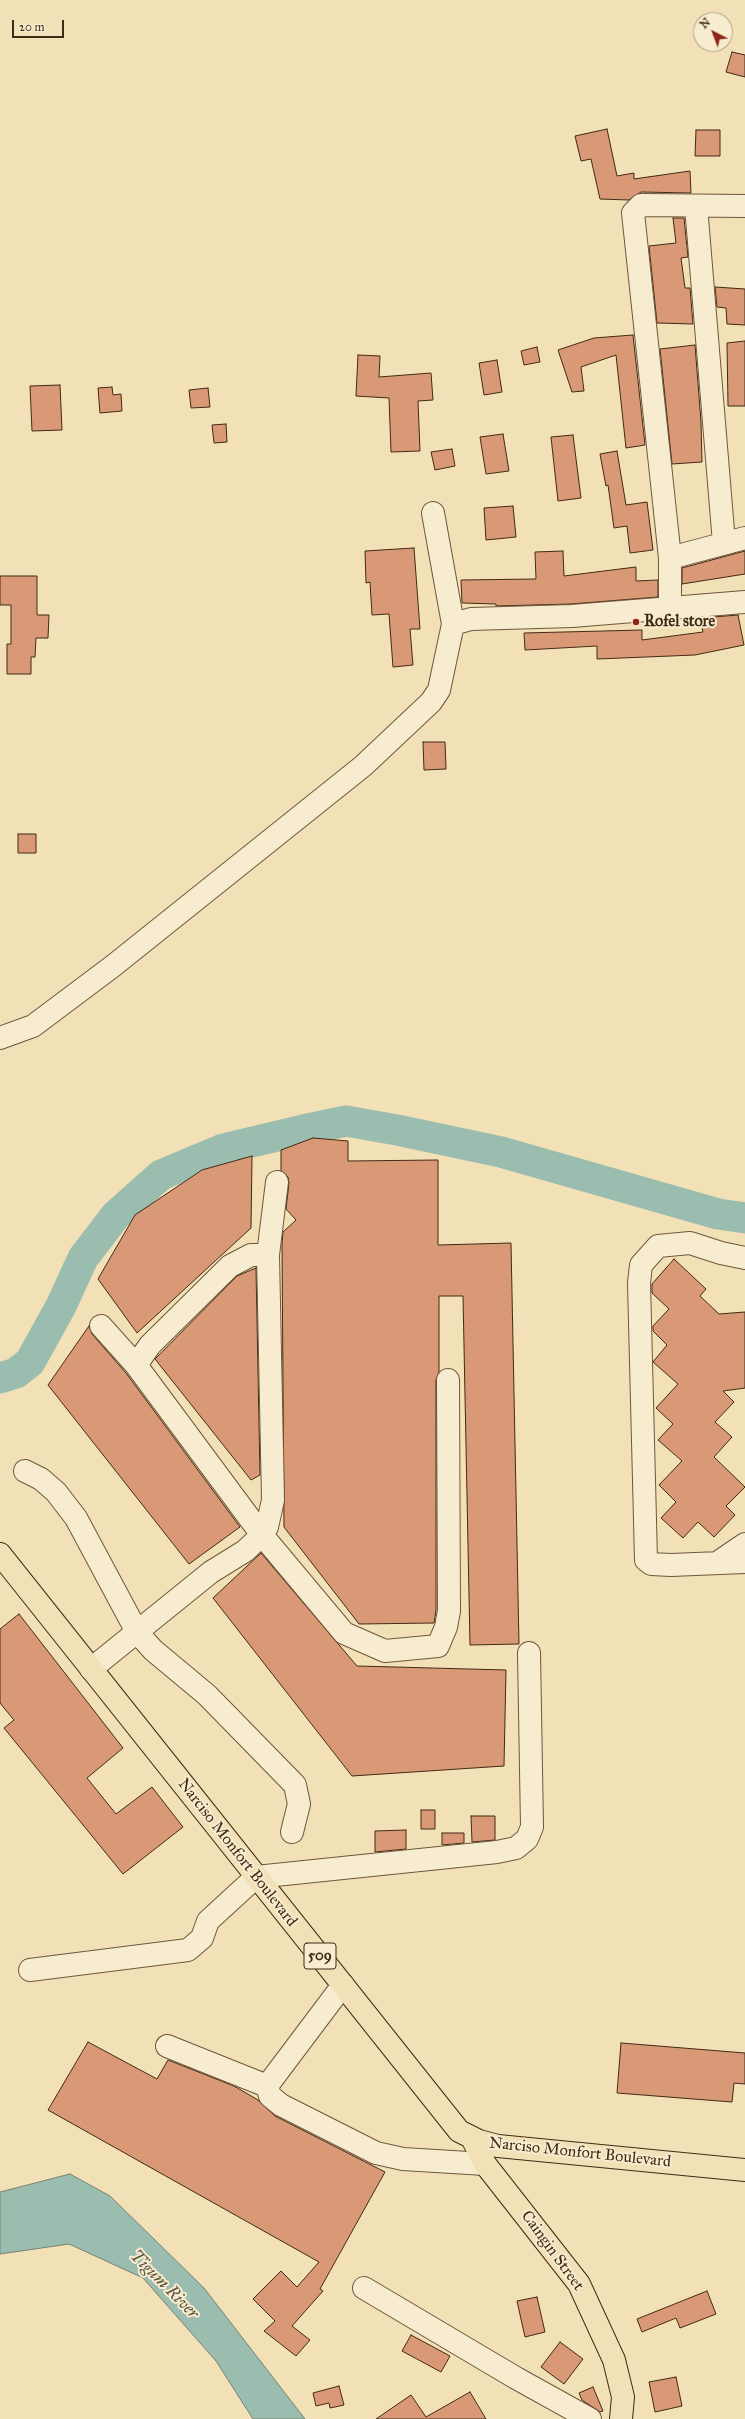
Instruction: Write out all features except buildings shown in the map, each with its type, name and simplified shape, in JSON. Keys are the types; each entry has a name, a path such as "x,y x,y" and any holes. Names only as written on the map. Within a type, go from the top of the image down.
{"main road":[{"name":"Narciso Monfort Boulevard","path":"0,1554 459,2131 472,2138 498,2146 745,2170"},
{"name":"Caingin Street","path":"472,2138 485,2164 579,2284 614,2360 623,2397 621,2419"}],"street":[{"path":"670,609 670,558 633,213 641,205 745,206"},
{"path":"696,206 724,543"},
{"path":"0,1038 33,1026 113,966 363,766 431,702 439,690 452,624 433,513"},
{"path":"670,558 745,538"},
{"path":"452,624 471,619 572,616 745,602"},
{"path":"91,1669 211,1572 245,1550 262,1535 267,1527 273,1500 268,1256 277,1182"},
{"path":"745,1258 721,1253 690,1243 662,1245 658,1246 641,1265 640,1277 646,1560 651,1564 671,1565 745,1562"},
{"path":"136,1365 150,1344 230,1266 251,1255 268,1256"},
{"path":"101,1326 136,1365 262,1535 344,1633 385,1650 438,1646 449,1611 448,1380"},
{"path":"25,1471 42,1480 56,1492 76,1518 138,1632 153,1650 207,1695 295,1785 299,1804 292,1832"},
{"path":"717,1563 745,1544"},
{"path":"30,1970 188,1950 202,1938 208,1921 256,1877 497,1852 516,1848 527,1839 532,1827 529,1653"},
{"path":"267,2086 343,1985"},
{"path":"167,2046 267,2086"},
{"path":"267,2086 270,2096 281,2105 376,2153 403,2159 485,2164"},
{"path":"364,2288 516,2378 590,2419"}],"water":[{"name":"Tigum River","path":"70,2174 110,2196 204,2288 305,2419 253,2419 216,2361 143,2278 69,2244 0,2254 0,2192"}],"waterway":[{"path":"0,1378 16,1373 30,1362 61,1306 83,1258 116,1215 161,1175 223,1149 303,1130 346,1121 397,1130 501,1152 718,1214 745,1218"}],"place":[{"name":"Rofel store","path":"636,622"}]}
